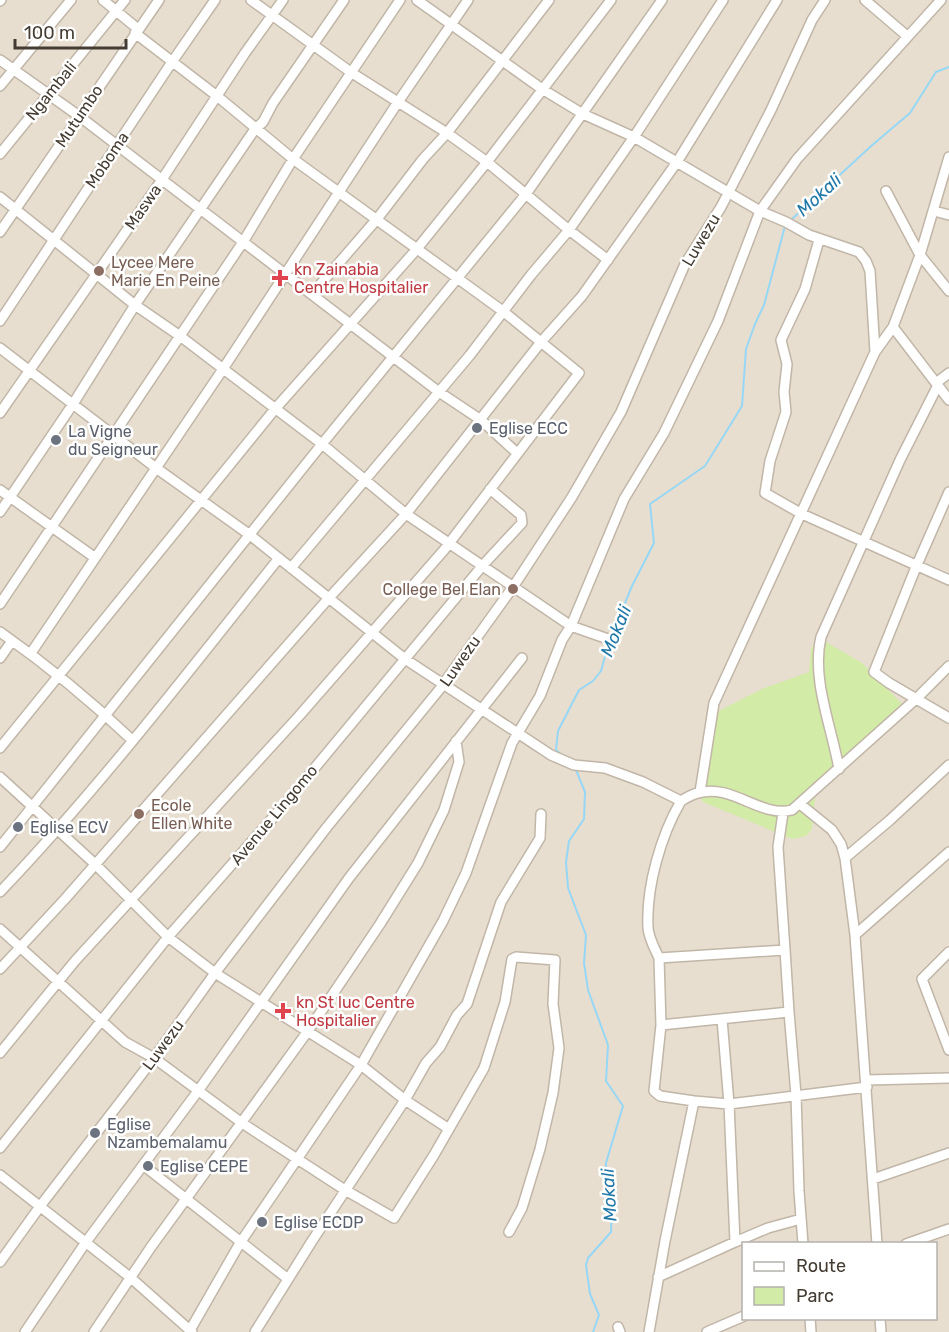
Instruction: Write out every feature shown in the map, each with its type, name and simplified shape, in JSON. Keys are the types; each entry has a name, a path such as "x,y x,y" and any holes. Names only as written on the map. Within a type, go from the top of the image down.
{"street":[{"path":"0,86 71,0"},
{"path":"0,1053 130,900 299,716 449,544 579,373 504,312 293,159 172,62 103,0"},
{"name":"Ngambali","path":"0,154 125,0"},
{"name":"Mutumbo","path":"0,232 159,0"},
{"name":"Moboma","path":"0,321 52,240 215,0"},
{"path":"251,0 352,73 447,133 487,162 608,260"},
{"name":"Maswa","path":"0,414 162,181 283,0"},
{"path":"0,512 73,404 135,305 255,129 263,122 273,103 344,0"},
{"path":"0,604 243,242 293,159 400,0"},
{"path":"417,0 542,89 583,114 634,137 760,211 819,240 859,252 870,271 875,352"},
{"path":"31,653 468,0"},
{"path":"312,294 447,133 549,0"},
{"path":"0,847 107,716 322,444 526,194 662,0"},
{"path":"291,568 439,392 569,230 634,137 723,0"},
{"path":"0,969 406,514 541,342 582,296 677,162 777,0"},
{"name":"Luwezu","path":"0,1262 40,1205 154,1058 215,973 327,827 443,684 513,587 572,497 621,412 685,264 729,192 771,110 812,20 825,0"},
{"path":"865,0 907,36"},
{"path":"0,1175 131,1278 190,1332 240,1243 361,1065 443,921 466,873 517,733 540,696 624,499 664,433 718,321 760,211 797,159 941,0"},
{"path":"0,748 275,409 416,250 487,162 606,2"},
{"path":"0,60 49,93 439,392 481,420 517,453"},
{"path":"700,792 714,703 875,352 893,327 920,255 949,157"},
{"path":"886,191 920,255 949,291"},
{"path":"0,197 135,305 180,336 322,444 406,514 571,626 608,639"},
{"path":"934,211 949,215"},
{"path":"819,240 805,289 781,339 787,364 784,383 786,412 770,461 766,495 916,567 949,580"},
{"path":"893,327 949,400"},
{"path":"0,348 113,436 250,535 405,659 551,755 574,765 609,770 643,782 681,801"},
{"path":"838,769 832,732 820,686 819,644 825,626 921,415 937,384 949,373"},
{"name":"Avenue Lingomo","path":"0,1148 168,937 284,805 483,565 523,521 520,515 490,489"},
{"path":"0,490 94,557"},
{"path":"949,492 874,672 949,718"},
{"path":"0,892 132,740 279,558"},
{"path":"0,632 59,675 132,740"},
{"path":"0,658 12,641"},
{"path":"25,1332 86,1242 198,1091 349,878 522,658"},
{"path":"949,666 917,698 792,810 783,813 772,811 737,796 717,792 700,792 681,801 665,831 651,889 648,927 659,958 661,1025 654,1091 660,1096 729,1104 867,1084 949,1078"},
{"path":"94,1332 185,1200 308,1031 418,863 444,810 459,762 456,741"},
{"path":"846,858 949,765"},
{"path":"0,777 95,864 168,937 215,973 361,1065 405,1100 449,1129"},
{"path":"800,804 832,830 842,844 846,858 855,935 867,1084 877,1242"},
{"path":"783,813 778,847 796,1095 803,1242"},
{"path":"255,1332 405,1100 426,1063 440,1047 457,1015 467,1004 501,902 540,838 542,814"},
{"path":"855,935 949,852"},
{"path":"0,929 125,1042 154,1058 242,1123 345,1190 394,1218 464,1105 490,1053 505,1002 512,959 516,957 555,960 553,1004 559,1048 553,1093 540,1149 522,1208 509,1232"},
{"path":"659,958 784,950"},
{"path":"949,952 922,979 949,1050"},
{"path":"661,1025 789,1012"},
{"path":"722,1019 729,1104 735,1242"},
{"path":"649,1332 694,1101"},
{"path":"873,1179 949,1154"},
{"path":"143,1165 288,1279"},
{"path":"658,1277 768,1228 801,1219"},
{"path":"912,1242 949,1229"},
{"path":"707,1332 742,1317"}],"shaded area":[{"path":"0,0 949,0 949,1332 0,1332"}],"green space":[{"path":"821,639 862,663 902,704 815,796 812,829 806,836 792,839 703,802 697,790 711,715 762,689 809,672 811,648"}],"waterway":[{"name":"Mokali","path":"791,220 910,113 936,72 949,67"},
{"name":"Mokali","path":"611,637 632,586 654,543 650,504 705,466 742,406 746,349 764,305 785,226"},
{"name":"Mokali","path":"562,755 556,750 558,731 579,690 593,681 601,671 609,642"},
{"name":"Mokali","path":"576,770 585,792 584,819 569,841 566,862 568,888 586,935 584,963 588,990 608,1045 606,1081 623,1106 606,1163 606,1179 612,1201 611,1232 588,1258 586,1265 590,1294 599,1315 593,1332"}],"place":[{"name":"Lycee Mere Marie En Peine","path":"99,271"},
{"name":"kn Zainabia Centre Hospitalier","path":"280,278"},
{"name":"Eglise ECC","path":"477,428"},
{"name":"La Vigne du Seigneur","path":"56,440"},
{"name":"College Bel Elan","path":"513,589"},
{"name":"Ecole Ellen White","path":"139,814"},
{"name":"Eglise ECV","path":"18,827"},
{"name":"kn St luc Centre Hospitalier","path":"283,1011"},
{"name":"Eglise Nzambemalamu","path":"95,1133"},
{"name":"Eglise CEPE","path":"148,1166"},
{"name":"Eglise ECDP","path":"262,1222"}]}
